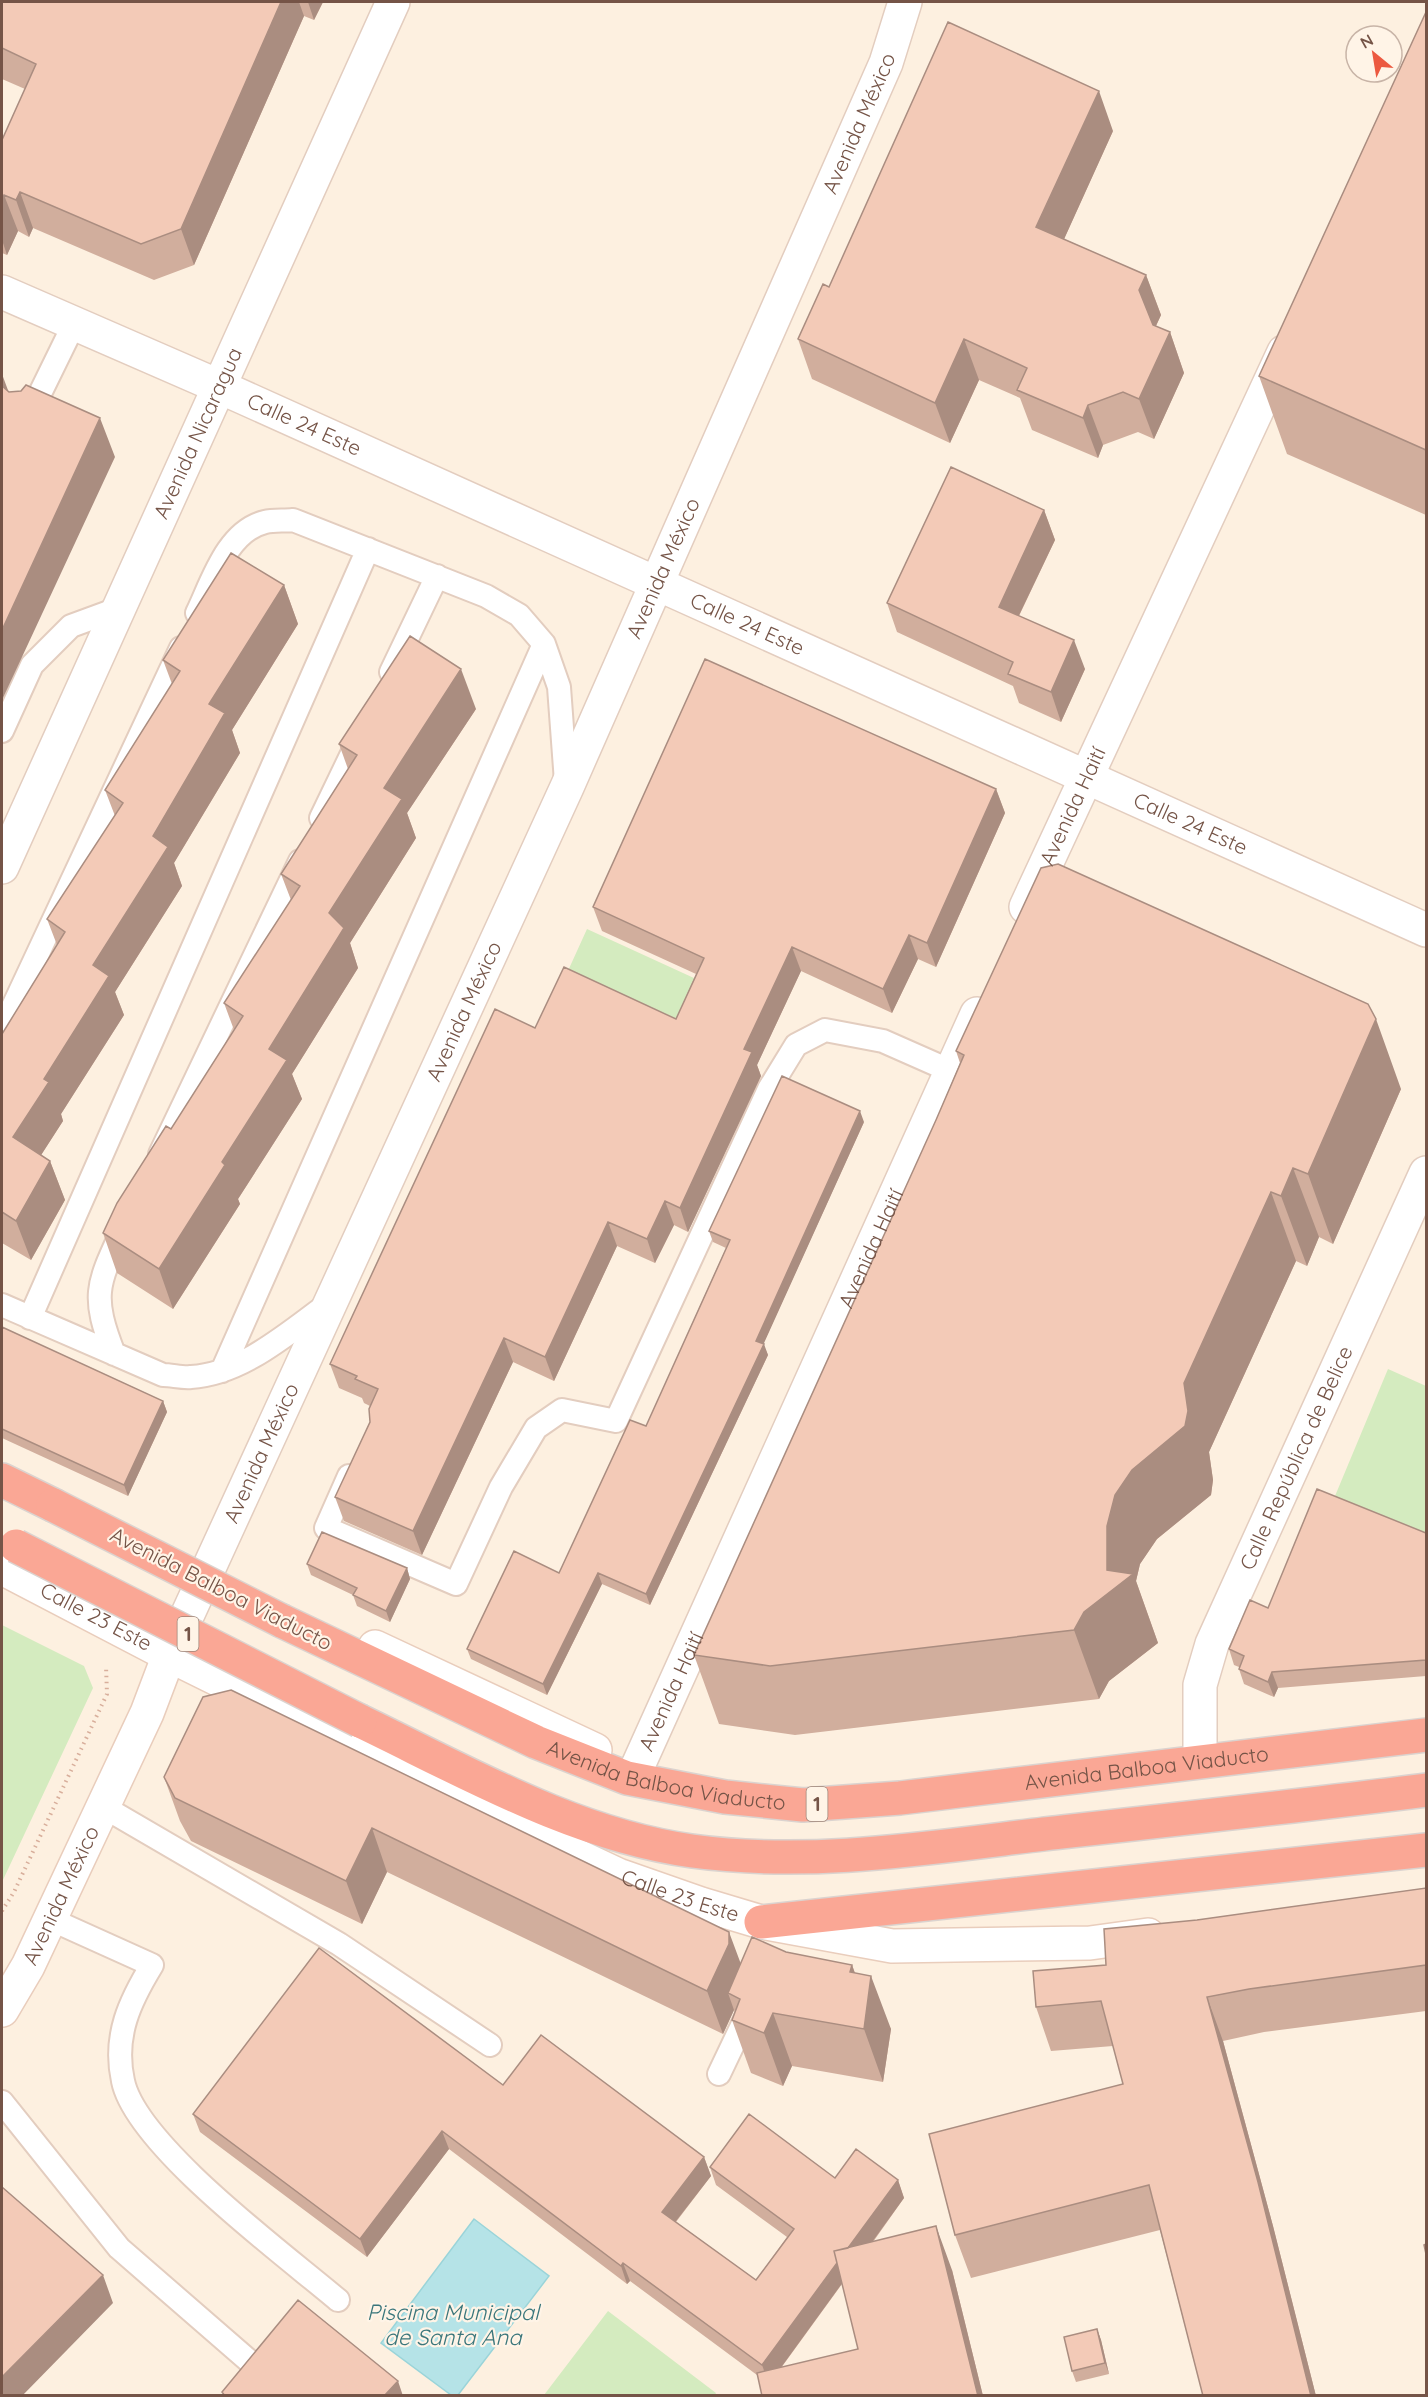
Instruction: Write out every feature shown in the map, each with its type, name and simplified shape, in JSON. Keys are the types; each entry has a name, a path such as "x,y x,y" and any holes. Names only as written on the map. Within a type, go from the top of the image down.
{"highway":[{"name":"Avenida Balboa Viaducto","path":"2,1480 282,1621 536,1742 627,1778 725,1797 803,1805 900,1798 1426,1735"},
{"name":"1","path":"2,1538 360,1722 528,1801 615,1833 692,1851 793,1857 903,1851 1426,1790"},
{"path":"761,1932 1426,1850"}],"street":[{"name":"Avenida Nicaragua","path":"3,856 120,608 218,386 393,2"},
{"name":"Avenida México","path":"2,2008 28,1966 147,1713 169,1655 567,787 886,63 905,2"},
{"name":"Calle 24 Este","path":"2,292 218,386 1426,930"},
{"name":"Avenida Haití","path":"1014,934 1297,324"},
{"name":"Avenida Haití","path":"636,1770 990,986"},
{"name":"Calle República de Belice","path":"1200,1750 1200,1685 1212,1644 1426,1173"},
{"name":"1","path":"2,1465 209,1570 636,1770 735,1789 819,1792 909,1785 1426,1723"},
{"name":"Calle 23 Este","path":"2,1568 169,1655 618,1875 761,1932 892,1946 1090,1943 1182,1931"}],"lane":[{"path":"28,418 74,324"},
{"path":"2,1030 224,556 242,535 264,522 293,520 486,596 519,615 544,644 559,687 567,787"},
{"path":"30,1318 368,549"},
{"path":"380,694 437,576"},
{"path":"2,731 32,665 71,626 120,608"},
{"path":"222,1371 544,644"},
{"path":"148,1178 370,716"},
{"path":"357,1460 326,1528 456,1584 501,1487 536,1428 562,1410 616,1421 769,1089 796,1045 825,1030 883,1041 951,1071"},
{"path":"114,1354 101,1321 98,1299 101,1275 132,1210"},
{"path":"2,1305 163,1375 190,1377 222,1371 274,1344 332,1302"},
{"path":"102,1806 339,1944 490,2045"},
{"path":"50,1919 152,1965 131,2000 120,2038 123,2082 143,2122 186,2171 338,2300"},
{"path":"719,2074 758,1991"},
{"path":"2,2102 118,2248 249,2361"}],"path":[{"path":"2,1911 14,1892 107,1694 106,1664"}],"green space":[{"path":"587,929 707,984 682,1039 562,984"},
{"path":"1388,1369 1426,1386 1426,1546 1330,1508"},
{"path":"2,1625 84,1666 93,1688 2,1882"},
{"path":"608,2311 716,2393 715,2395 544,2395"}],"water":[{"name":"Piscina Municipal de Santa Ana","path":"474,2219 549,2276 458,2395 451,2395 381,2343"}],"building":[{"path":"2,2 281,2 181,229 141,244 20,192 16,200 4,195 2,201 2,140 36,64 2,48"},
{"path":"1426,12 1426,450 1259,376 1393,84 1404,84 1404,60"},
{"path":"948,22 1099,91 1036,227 1146,275 1139,290 1153,325 1170,332 1139,399 1123,392 1088,405 1083,418 1017,390 1027,368 964,339 935,403 798,339 823,284 829,287"},
{"path":"26,385 100,418 2,630 2,386 9,392 21,391"},
{"path":"951,467 1044,510 999,607 1074,640 1051,692 1008,674 1013,662 887,603"},
{"path":"231,553 284,585 209,704 225,713 153,836 168,847 93,965 109,976 44,1079 49,1082 13,1137 50,1161 16,1221 2,1212 2,1034 65,932 47,919 123,803 105,790 180,671 163,660"},
{"path":"410,636 461,669 384,788 402,799 329,913 344,928 269,1049 287,1060 222,1162 225,1165 159,1269 103,1233 117,1203 166,1126 171,1129 243,1016 224,1003 300,886 281,874 357,755 339,744"},
{"path":"705,659 996,789 927,943 909,935 883,989 792,947 744,1049 752,1052 680,1208 665,1201 647,1239 608,1222 545,1357 504,1338 413,1531 335,1497 370,1422 369,1409 378,1389 355,1379 357,1376 330,1364 495,1009 535,1028 564,967 676,1019 704,958 593,907"},
{"path":"1058,864 1368,1004 1376,1019 1308,1174 1293,1168 1281,1196 1271,1192 1184,1383 1188,1411 1185,1426 1132,1470 1115,1495 1107,1526 1107,1570 1133,1574 1084,1612 1074,1630 770,1666 694,1655 936,1120 964,1055 956,1051 1041,868"},
{"path":"782,1076 860,1111 756,1341 764,1344 646,1594 598,1573 543,1684 467,1649 514,1551 559,1573 630,1420 646,1426 730,1240 709,1231"},
{"path":"2,1327 163,1401 124,1485 2,1429"},
{"path":"1317,1489 1426,1533 1426,1660 1272,1672 1268,1682 1239,1669 1244,1656 1229,1649 1250,1600 1268,1608"},
{"path":"322,1532 407,1568 386,1611 353,1595 357,1588 307,1564"},
{"path":"231,1690 729,1932 729,1944 707,1991 372,1828 346,1881 175,1798 164,1777 203,1697"},
{"path":"1426,1888 1426,1965 1249,1989 1207,1997 1258,2182 1311,2396 1203,2396 1149,2185 955,2235 929,2134 1123,2084 1101,2001 1036,2007 1033,1971 1106,1965 1104,1929 1197,1920"},
{"path":"752,1937 786,1952 852,1965 850,1972 871,1976 864,2029 773,2013 764,2033 732,2020 740,1999 728,1993"},
{"path":"319,1948 503,2085 541,2035 704,2157 662,2212 756,2280 794,2229 710,2167 749,2114 835,2178 856,2149 898,2180 848,2248 834,2251 837,2263 762,2365 623,2263 621,2266 442,2131 360,2239 193,2114"},
{"path":"2,2187 103,2275 2,2377"},
{"path":"936,2226 978,2396 762,2396 757,2373 858,2349 834,2251"},
{"path":"298,2300 398,2381 384,2396 225,2396 222,2392"},
{"path":"1097,2329 1105,2363 1072,2371 1064,2337"}]}
